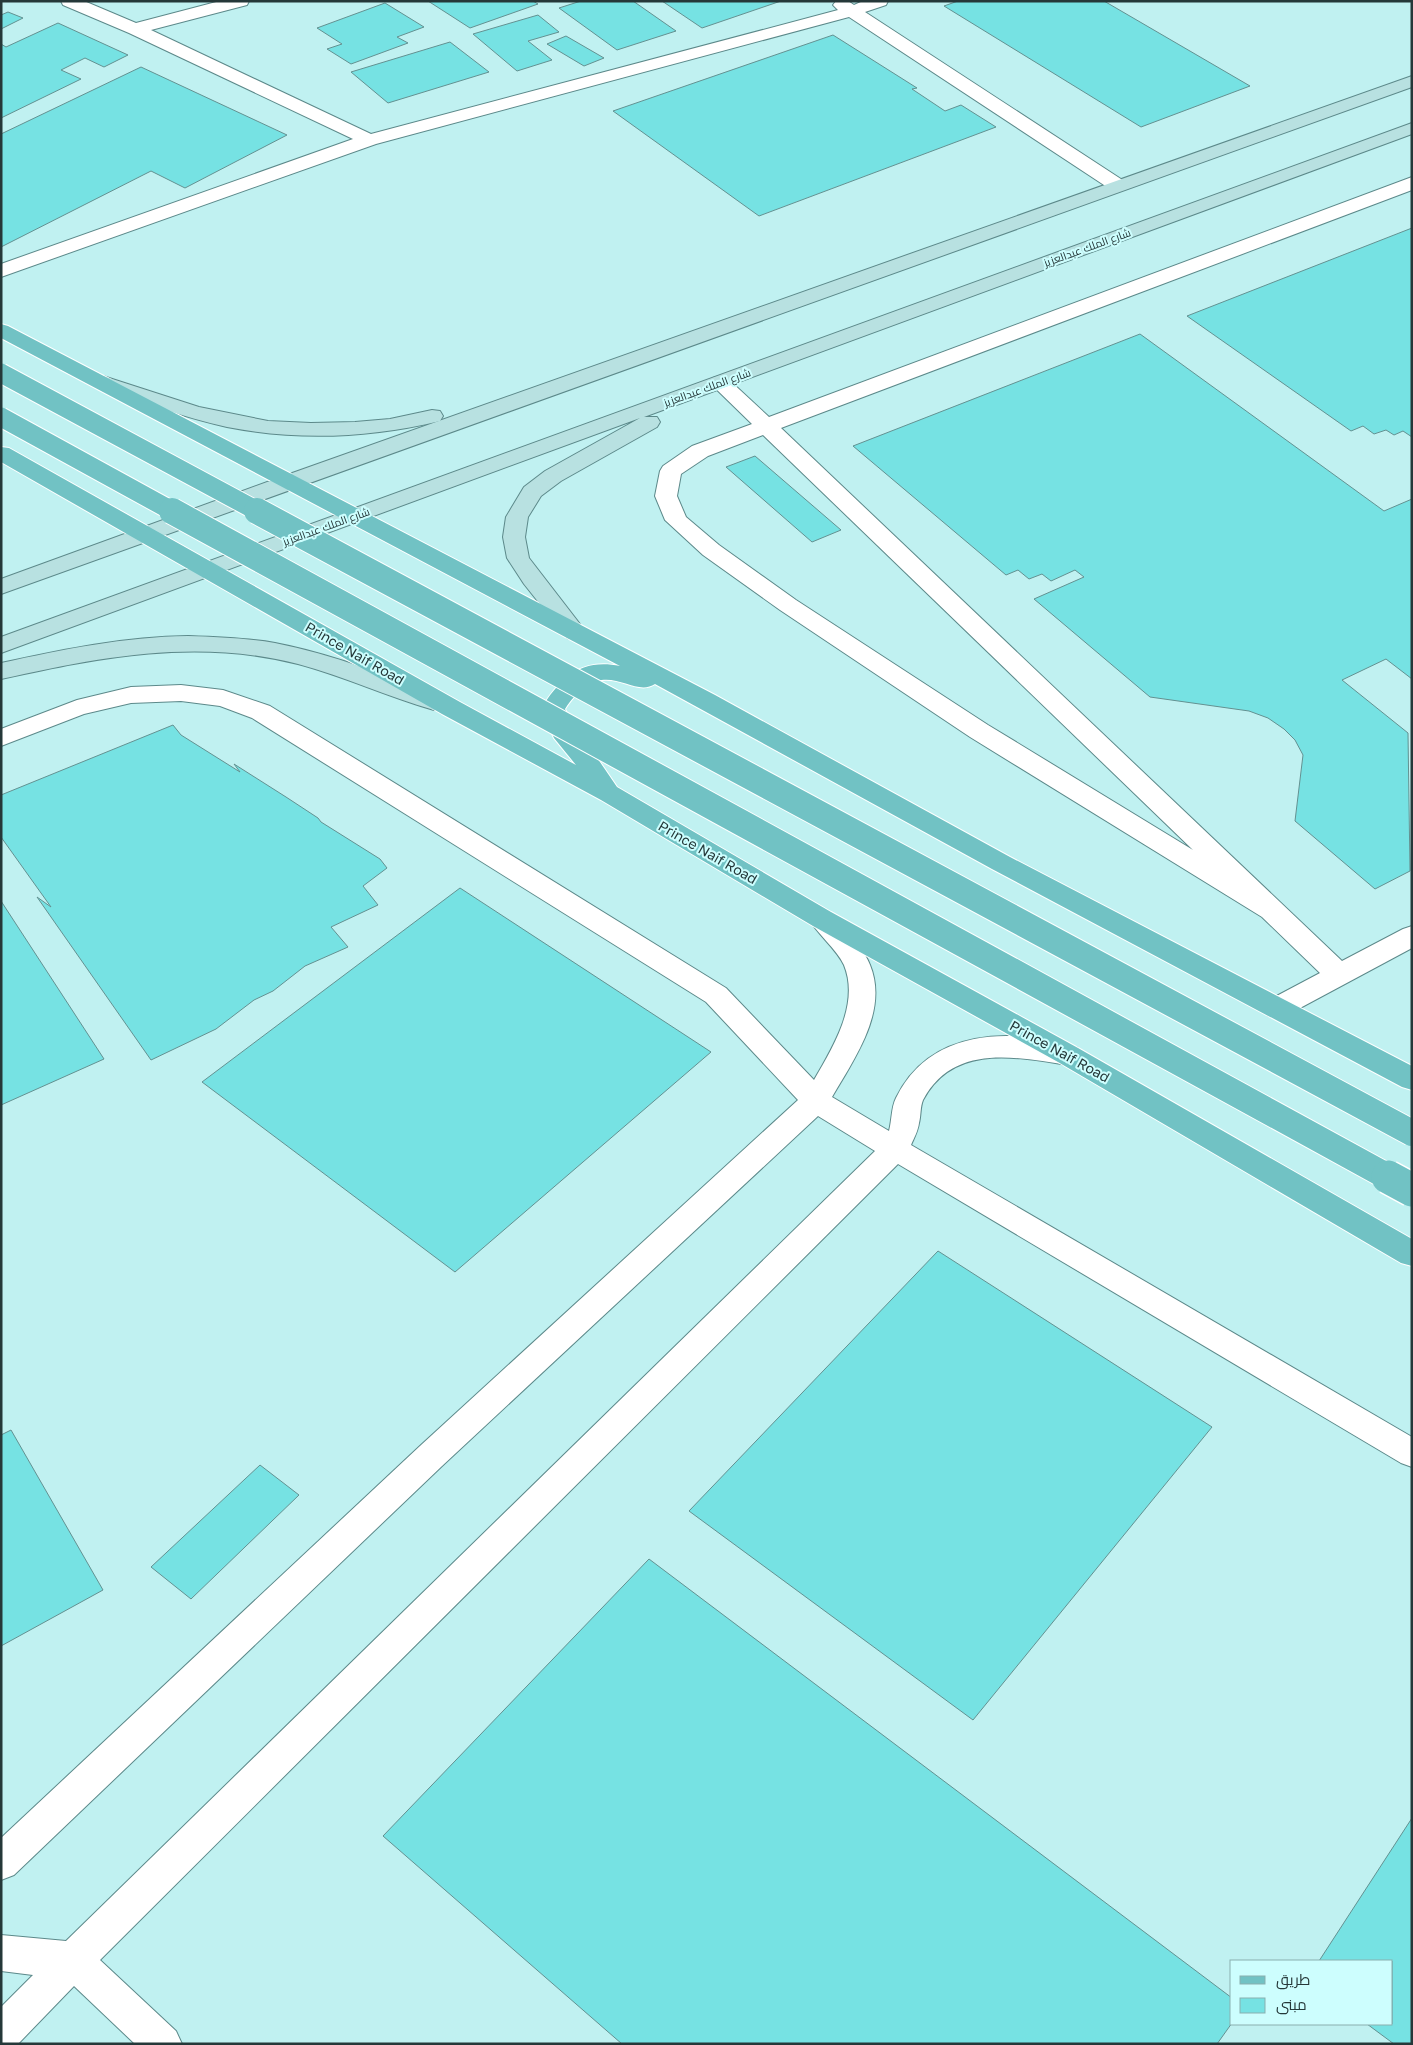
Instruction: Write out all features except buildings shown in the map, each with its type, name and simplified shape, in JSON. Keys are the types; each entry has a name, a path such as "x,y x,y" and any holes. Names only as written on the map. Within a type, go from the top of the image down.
{"main road":[{"path":"1,330 575,633 706,700 1001,863 1412,1079"},
{"path":"1,373 1412,1133"},
{"path":"1,418 1412,1190"},
{"name":"Prince Naif Road","path":"1,453 451,708 610,794 822,919 1068,1055 1412,1254"},
{"path":"610,794 563,732 553,708 563,692 577,679 600,671 642,679 706,700"}],"street":[{"path":"70,1 136,29 369,140"},
{"path":"136,29 241,1"},
{"path":"836,1 1117,185"},
{"path":"1,271 369,140 853,11 880,1"},
{"path":"1,587 1117,185 1412,81"},
{"name":"شارع الملك عبدالعزيز","path":"1,645 1412,128"},
{"path":"1271,910 954,714 788,605 711,550 676,520 666,496 671,471 700,452 1412,183"},
{"path":"97,381 205,415 250,424 293,429 338,430 378,427 522,399"},
{"path":"575,633 532,579 518,558 514,537 517,517 532,492 553,476 720,382 1339,975"},
{"path":"1,671 100,650 145,645 230,645 276,652 327,664 451,708"},
{"path":"1,738 78,708 131,695 181,693 223,698 261,712 716,995 816,1101 1412,1453"},
{"path":"1,1863 432,1456 816,1101 852,1035 863,997 857,965 822,919"},
{"path":"1277,1008 1412,936"},
{"path":"1,2034 73,1960 895,1149 904,1126 909,1100 927,1072 954,1054 985,1046 1019,1047 1068,1055"},
{"path":"1,1952 73,1960 163,2044"}]}
